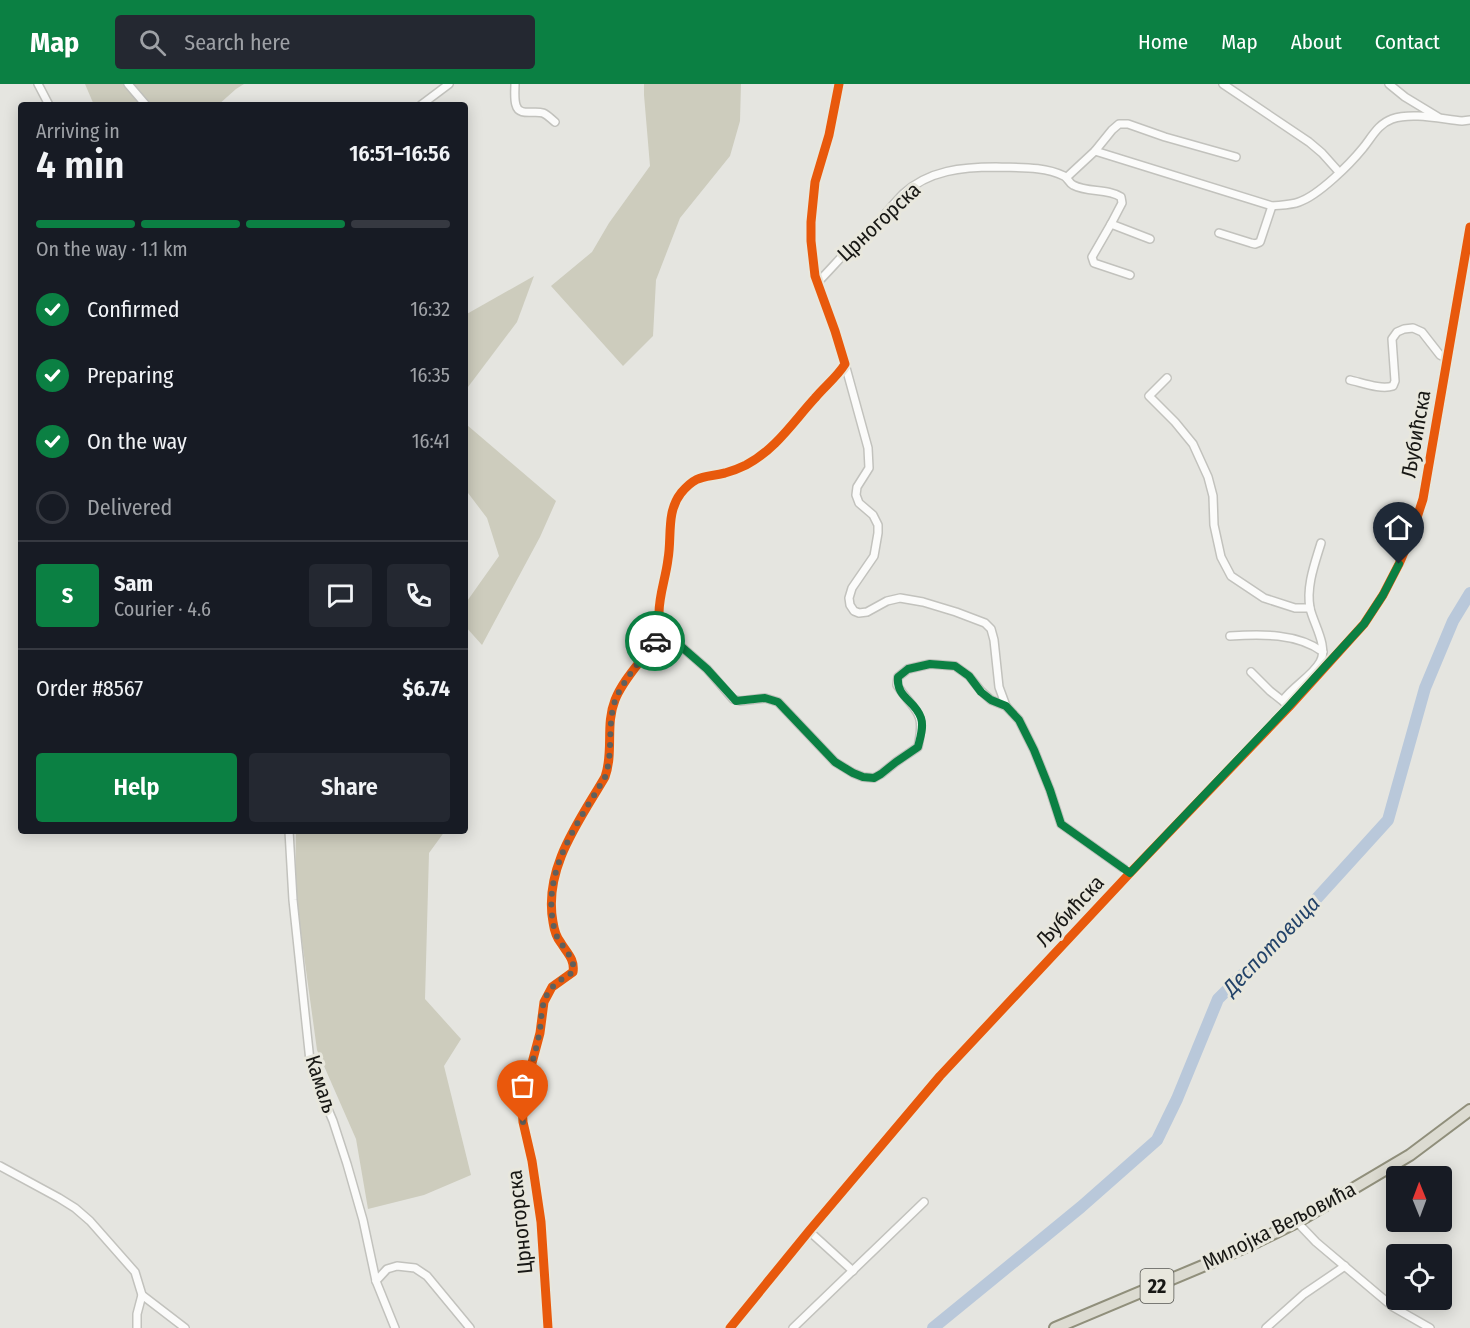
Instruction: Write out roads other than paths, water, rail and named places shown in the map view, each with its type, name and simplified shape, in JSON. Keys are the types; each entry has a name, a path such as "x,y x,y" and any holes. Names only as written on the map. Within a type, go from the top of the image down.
{"main road":[{"name":"Милојка Вељовића","path":"1055,1328 1197,1269 1297,1222 1410,1155 1470,1110"}],"street":[{"path":"38,84 47,102"},
{"path":"128,84 143,102"},
{"path":"425,102 449,84"},
{"path":"515,84 518,109 522,112 540,112 555,122"},
{"path":"840,84 829,135 815,182 811,242 817,283 835,331 868,448 868,468 857,487 856,495 859,503 873,515 878,525 874,556 852,588 849,598 850,605 854,611 867,612 887,601 900,598 923,602 985,623 991,629 994,640 999,687 1006,706 1019,720 1034,750 1061,824 1130,873"},
{"path":"1223,84 1309,142 1339,172"},
{"path":"1389,84 1441,118"},
{"path":"1095,151 1272,206 1290,204 1307,198 1329,182 1361,150 1381,125 1394,118 1470,120"},
{"path":"1066,177 1095,151 1119,124 1128,124 1236,157"},
{"name":"Црногорска","path":"817,283 853,244 873,228 904,193 937,174 957,168 1032,168 1066,177 1072,185 1116,193 1121,197 1122,203 1111,224"},
{"path":"1219,233 1255,244 1260,242 1272,206"},
{"path":"1130,276 1094,263 1092,257 1111,224 1150,239"},
{"name":"Љубићска","path":"730,1328 940,1076 1364,624 1399,564 1423,499 1470,227"},
{"path":"1350,380 1379,387 1393,386 1395,381 1392,339 1397,332 1404,329 1413,328 1422,332 1440,354 1448,359"},
{"name":"Црногорска","path":"548,1328 541,1222 522,1106 540,1033 544,1002 552,987 573,972 574,966 556,936 552,920 552,891 558,867 568,842 605,777 610,756 610,728 615,699 659,636 661,590 669,557 669,532 679,496 697,478 727,473 765,452 784,435 815,397 840,372 844,364"},
{"path":"1167,378 1149,396 1193,444 1214,496 1214,525 1221,557 1231,576 1264,598 1295,608 1310,608"},
{"path":"1286,705 1284,699 1321,661 1323,652 1310,608 1310,587 1321,543"},
{"path":"660,628 707,669 733,699 740,701 765,698 778,702 835,762 863,777 874,778 918,747 922,731 921,718 897,686 898,677 908,669 930,664 955,666 969,676 981,692 991,700 1006,706"},
{"path":"1230,636 1269,635 1300,641 1323,652"},
{"path":"1251,672 1286,705"},
{"name":"Камаљ","path":"289,834 293,900 310,1061 347,1164 363,1220 376,1281 395,1328"},
{"path":"0,1166 67,1203 90,1221 135,1272 142,1294 137,1314 137,1328"},
{"path":"794,1328 924,1202"},
{"path":"1297,1222 1316,1242 1393,1307 1430,1328"},
{"path":"809,1231 853,1271"},
{"path":"376,1281 387,1269 397,1266 415,1268 427,1276 470,1328"},
{"path":"1266,1328 1304,1294 1345,1266"},
{"path":"142,1294 185,1328"}],"waterway":[{"name":"Деспотовица","path":"933,1328 1081,1207 1157,1140 1177,1099 1218,999 1289,929 1388,820 1425,688 1453,621 1470,593"}]}
